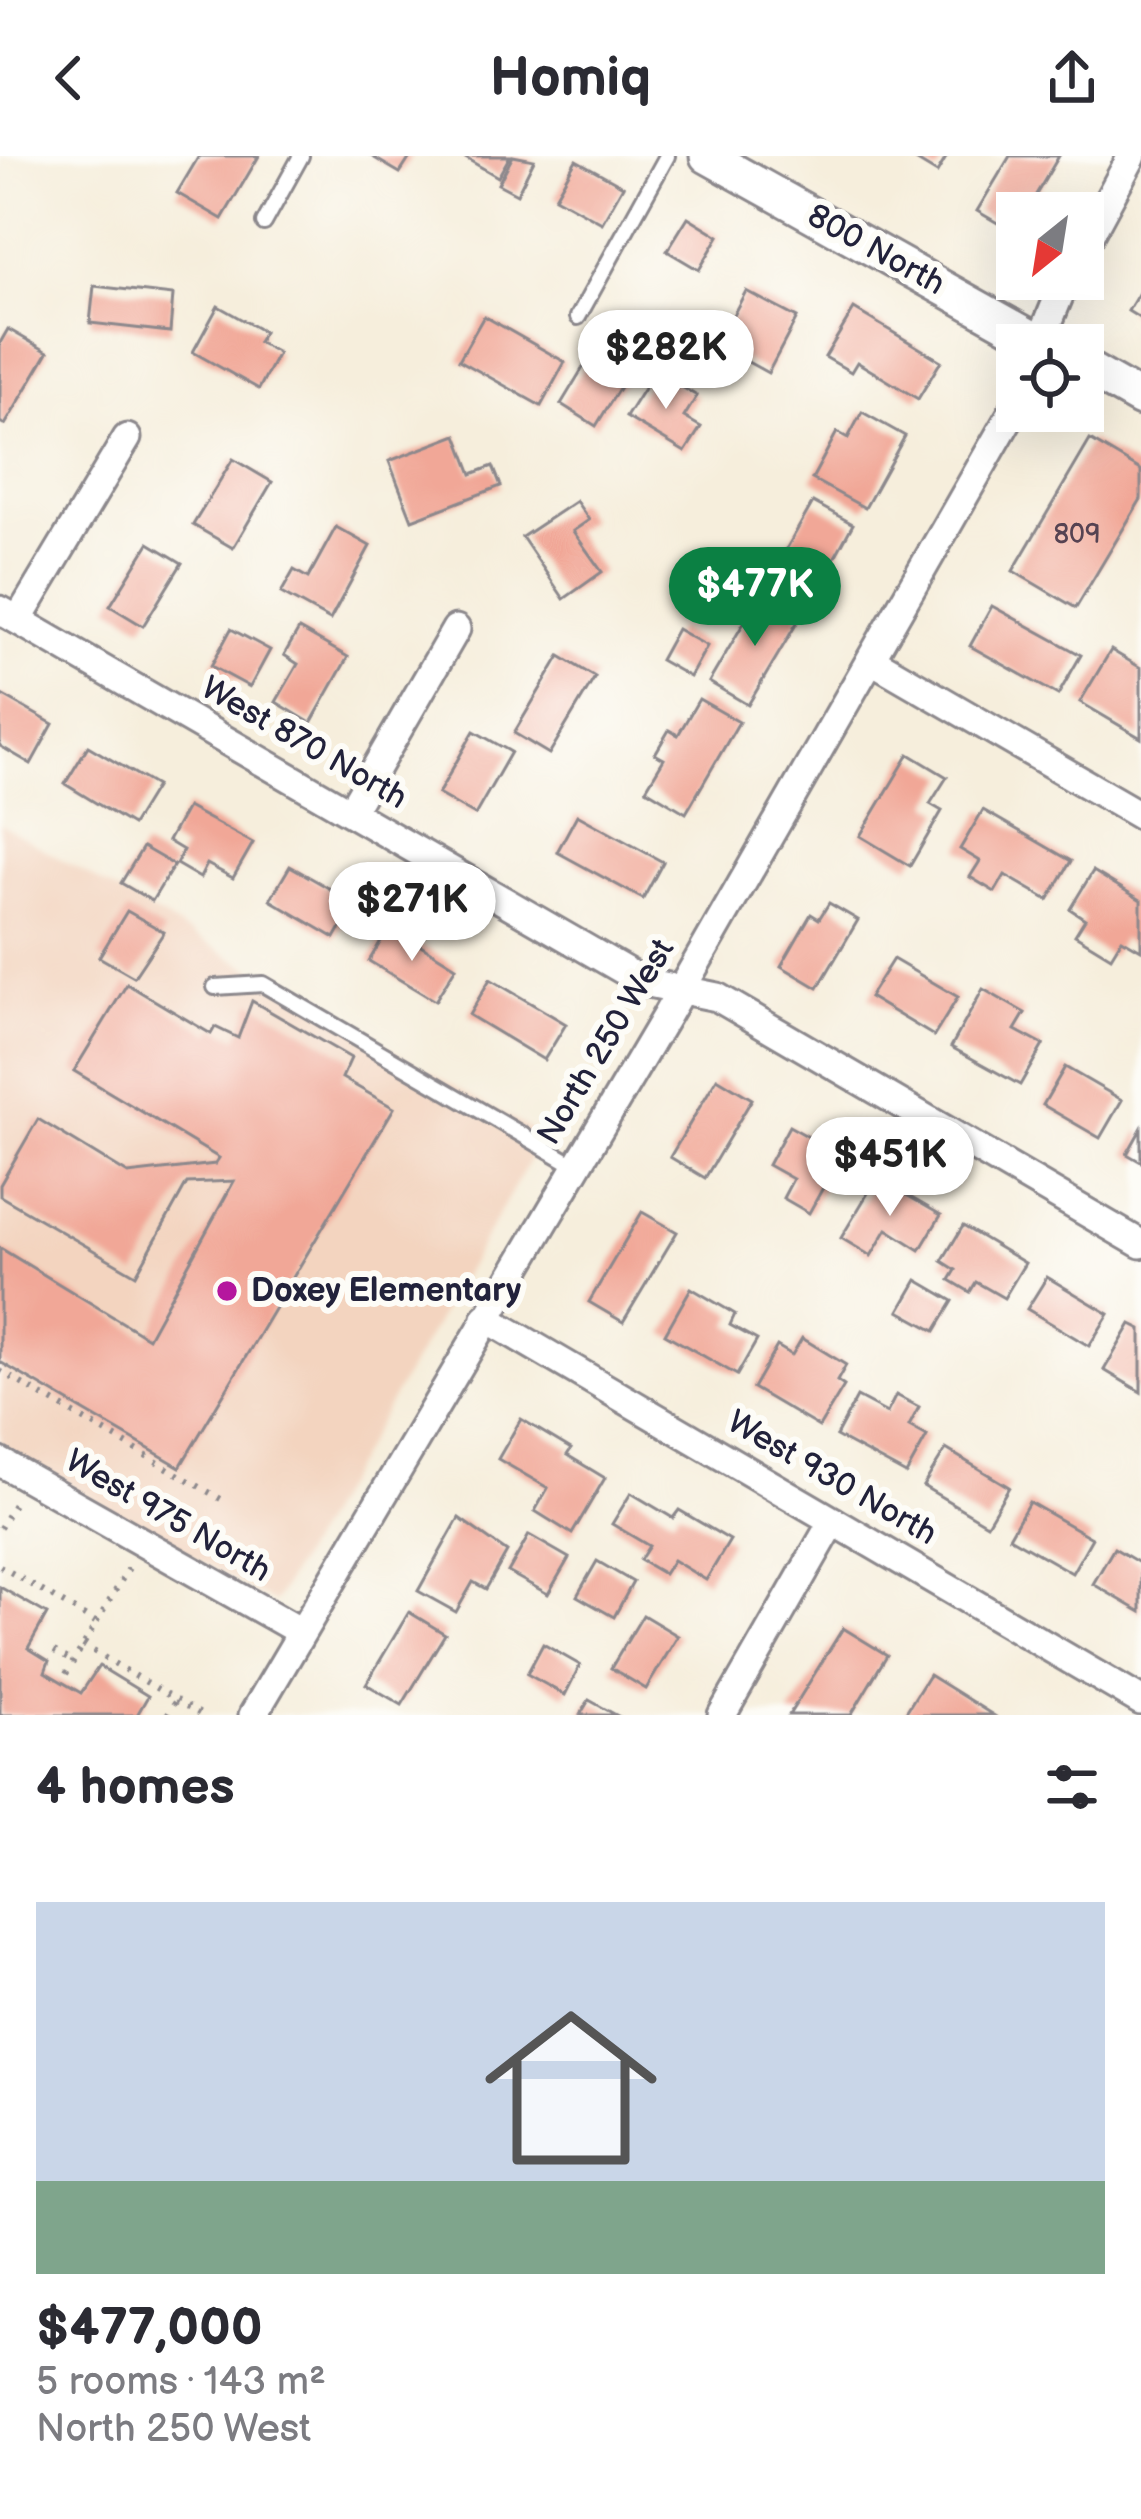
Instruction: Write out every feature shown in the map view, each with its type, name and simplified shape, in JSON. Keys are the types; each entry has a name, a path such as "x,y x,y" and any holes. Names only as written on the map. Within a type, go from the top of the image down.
{"street":[{"name":"800 North","path":"707,156 1005,324"},
{"path":"1104,208 1132,156"},
{"path":"1104,378 1141,399"},
{"name":"North 250 West","path":"253,1715 681,989 1001,432"},
{"path":"9,615 127,437"},
{"name":"West 870 North","path":"9,615 644,982 717,998 1141,1244"},
{"path":"351,811 456,629"},
{"path":"872,660 1141,816"},
{"name":"West 930 North","path":"486,1318 1141,1701"},
{"name":"West 975 North","path":"0,1462 301,1632"},
{"path":"722,1715 833,1521"}],"lane":[{"path":"264,223 301,156"},
{"path":"578,316 667,156"},
{"path":"215,987 263,983 574,1165"}],"path":[{"path":"0,1371 221,1499"},
{"path":"0,1528 16,1499"},
{"path":"0,1565 96,1623"},
{"path":"66,1674 130,1566"},
{"path":"83,1646 202,1715"},
{"path":"54,1651 73,1662"},
{"path":"167,1715 176,1700"}],"shaded area":[{"name":"Doxey Elementary","path":"0,824 543,1137 274,1603 0,1446"}],"building":[{"path":"199,156 259,156 222,219 177,193"},
{"path":"371,156 411,156 400,173"},
{"path":"462,156 510,156 498,177"},
{"path":"513,156 534,160 517,194 498,184"},
{"path":"909,156 947,156 937,173"},
{"path":"1010,156 1059,156 1038,192 996,192 996,222 977,211"},
{"path":"576,160 623,186 602,223 555,197"},
{"path":"688,217 719,236 699,270 667,251"},
{"path":"94,286 173,295 170,332 90,323"},
{"path":"1141,289 1141,319 1128,311"},
{"path":"746,291 797,318 768,373 717,345"},
{"path":"218,306 264,332 258,342 278,353 259,389 193,352"},
{"path":"854,309 941,361 918,399 857,362 851,372 825,357"},
{"path":"484,316 565,362 541,406 459,360"},
{"path":"8,329 48,352 5,425 0,422 0,343"},
{"path":"590,356 626,377 596,426 561,404"},
{"path":"655,371 697,396 684,417 701,427 685,452 626,417"},
{"path":"862,412 905,436 865,508 812,479 837,432 848,438"},
{"path":"457,435 472,474 493,466 501,486 412,520 389,461"},
{"path":"1090,440 1141,470 1141,499 1076,608 1013,571"},
{"path":"233,459 272,482 233,548 193,525"},
{"path":"576,501 589,520 573,531 602,572 564,599 522,537"},
{"path":"813,502 853,524 812,599 771,576"},
{"path":"336,527 370,546 330,620 281,593 294,570 308,578"},
{"path":"149,543 182,563 143,626 110,606"},
{"path":"762,592 801,616 748,705 709,682"},
{"path":"992,606 1081,655 1058,695 970,646"},
{"path":"231,629 270,650 250,687 211,666"},
{"path":"299,629 348,657 311,723 276,702 298,664 284,655"},
{"path":"677,629 707,646 690,677 660,660"},
{"path":"1111,650 1141,668 1141,738 1080,702"},
{"path":"560,656 595,677 549,754 514,733"},
{"path":"0,694 53,724 31,764 0,746"},
{"path":"699,699 739,722 686,813 646,789 664,759 655,754 669,730 678,735"},
{"path":"474,731 511,752 475,815 438,794"},
{"path":"88,746 156,786 132,825 65,784"},
{"path":"909,754 947,777 930,804 942,811 910,866 860,836"},
{"path":"187,807 253,843 233,878 207,864 200,878 176,864 183,850 168,841"},
{"path":"983,810 1071,861 1048,900 1005,875 995,892 970,877 980,861 960,849"},
{"path":"577,815 663,862 643,899 557,852"},
{"path":"143,847 174,865 152,901 121,883"},
{"path":"290,866 355,903 335,938 270,900"},
{"path":"1093,871 1141,900 1141,950 1122,939 1111,957 1075,935 1085,919 1070,909"},
{"path":"829,903 858,920 818,988 781,966 811,914 819,919"},
{"path":"127,911 164,932 134,977 99,957"},
{"path":"390,926 456,967 435,1001 369,961"},
{"path":"893,959 958,997 934,1036 869,997"},
{"path":"490,979 566,1024 544,1060 469,1015"},
{"name":"Doxey Elementary","path":"127,984 211,1034 215,1027 238,1038 252,1001 351,1058 342,1078 394,1108 180,1467 0,1362 0,1248 148,1338 234,1181 187,1183 136,1275 0,1196 0,1185 38,1119 128,1174 215,1164 219,1158 74,1071"},
{"path":"983,989 1025,1013 1015,1030 1043,1045 1020,1085 951,1047"},
{"path":"1065,1067 1122,1100 1100,1138 1043,1105"},
{"path":"717,1078 752,1099 705,1178 670,1157"},
{"path":"789,1126 841,1155 809,1213 783,1198 793,1179 768,1165"},
{"path":"1141,1129 1141,1162 1127,1154"},
{"path":"877,1178 941,1215 920,1250 887,1229 871,1256 841,1238"},
{"path":"642,1212 677,1232 623,1322 589,1302"},
{"path":"963,1226 1025,1263 1004,1298 976,1282 970,1292 950,1280 956,1270 942,1261"},
{"path":"1047,1277 1109,1314 1089,1346 1027,1309"},
{"path":"917,1280 953,1301 935,1331 899,1311"},
{"path":"691,1288 735,1314 730,1325 757,1340 737,1375 665,1334"},
{"path":"1131,1324 1141,1329 1141,1392 1104,1370"},
{"path":"802,1338 846,1365 837,1381 844,1386 819,1427 753,1388 777,1346 792,1355"},
{"path":"896,1395 919,1407 909,1426 927,1436 906,1474 836,1436 857,1397 887,1413"},
{"path":"521,1419 571,1449 567,1455 605,1478 572,1534 535,1511 548,1488 498,1459"},
{"path":"946,1449 1009,1487 987,1524 923,1486"},
{"path":"631,1493 673,1518 679,1510 730,1540 706,1580 673,1560 664,1574 640,1560 649,1546 612,1524"},
{"path":"1029,1502 1092,1538 1072,1573 1009,1537"},
{"path":"459,1518 507,1552 486,1589 473,1582 456,1612 418,1591"},
{"path":"529,1535 569,1558 548,1594 508,1572"},
{"path":"1114,1548 1141,1564 1141,1612 1093,1584"},
{"path":"597,1561 633,1582 614,1617 577,1596"},
{"path":"0,1587 47,1614 28,1648 49,1661 45,1672 81,1693 99,1666 148,1696 137,1715 0,1715"},
{"path":"409,1612 445,1634 402,1705 366,1684"},
{"path":"643,1615 678,1636 646,1689 611,1668"},
{"path":"843,1628 887,1655 851,1715 789,1715"},
{"path":"543,1644 580,1665 565,1695 527,1674"},
{"path":"929,1675 993,1715 904,1715"},
{"path":"589,1700 616,1715 580,1715"}],"place":[{"name":"Doxey Elementary","path":"227,1291"}]}
